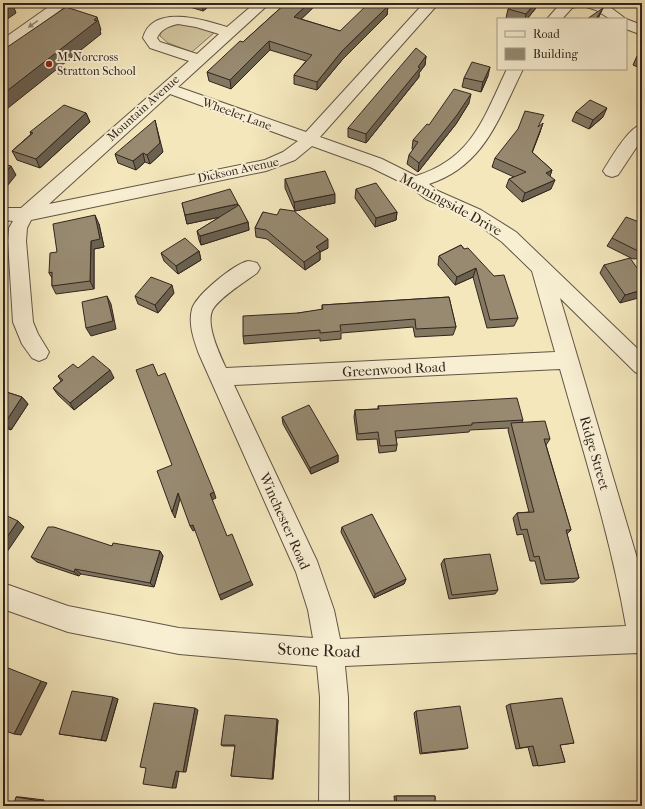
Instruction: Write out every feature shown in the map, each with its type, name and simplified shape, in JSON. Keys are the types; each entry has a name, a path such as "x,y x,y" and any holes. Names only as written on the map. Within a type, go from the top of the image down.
{"street":[{"path":"3,46 63,3"},
{"name":"Mountain Avenue","path":"25,215 263,3"},
{"name":"Dickson Avenue","path":"3,214 25,215 284,160 298,152 432,3"},
{"path":"555,18 567,4 574,3"},
{"path":"588,3 601,7 618,18"},
{"path":"199,59 155,45 150,38 151,34 163,22 177,20 190,21 229,33"},
{"path":"627,24 642,31"},
{"path":"415,182 444,173 457,165 469,153 488,127 515,70"},
{"name":"Wheeler Lane","path":"167,88 308,140"},
{"path":"612,171 642,129"},
{"name":"Morningside Drive","path":"308,140 376,163 415,182 432,195 475,214 493,225 509,237 642,366"},
{"path":"25,215 18,228 17,241 24,322 29,338 39,352"},
{"name":"Ridge Street","path":"540,267 618,531 631,582 642,640"},
{"name":"Winchester Road","path":"250,268 219,290 202,309 201,328 209,354 308,570 321,610 330,654 334,697 334,806"},
{"name":"Greenwood Road","path":"220,377 568,360"},
{"name":"Stone Road","path":"3,596 68,619 179,641 330,654 642,640"}],"shaded area":[{"path":"186,23 215,32 192,52 168,43 160,36 160,31 168,25"}],"building":[{"path":"3,3 8,3 13,5 3,11"},
{"path":"286,3 309,3 294,17 340,31 369,3 385,3 388,6 342,51 317,82 294,75 312,55 269,41 230,80 207,72 240,41 243,42"},
{"path":"514,3 535,3 526,14 508,9"},
{"path":"66,7 97,17 94,20 97,21 3,94 3,50"},
{"path":"603,8 597,18 588,18"},
{"path":"416,48 426,56 418,67 420,68 366,134 348,128"},
{"path":"642,52 642,58 637,56"},
{"path":"472,62 490,67 483,82 464,78"},
{"path":"454,89 471,94 457,115 419,163 409,155 418,142 413,140 427,124 429,125"},
{"path":"590,100 607,108 593,120 576,112"},
{"path":"64,105 86,113 36,159 12,151 33,133 30,132"},
{"path":"525,111 544,115 538,127 543,123 532,152 552,170 546,173 555,180 525,193 509,179 526,172 495,158 518,129"},
{"path":"155,120 160,143 147,155 143,153 133,161 115,154"},
{"path":"3,164 11,166 3,176"},
{"path":"325,171 335,194 294,202 285,179"},
{"path":"376,183 397,212 376,218 356,189"},
{"path":"230,189 238,204 185,215 182,203"},
{"path":"239,205 248,222 200,236 197,231"},
{"path":"280,209 294,211 328,239 316,247 320,251 304,262 266,230 255,228 263,212 277,215"},
{"path":"95,215 100,239 91,241 90,281 52,286 52,272 49,273 50,253 57,252 53,224"},
{"path":"626,217 642,223 642,250 638,251 612,238"},
{"path":"185,238 199,251 176,266 161,253"},
{"path":"461,245 464,249 468,248 494,276 504,275 518,318 490,320 476,268 457,277 439,256"},
{"path":"630,258 642,275 642,290 625,295 604,265"},
{"path":"151,277 172,285 155,305 135,296"},
{"path":"107,296 113,321 86,328 82,302"},
{"path":"449,297 456,327 416,329 415,319 340,325 341,331 320,333 320,330 243,336 243,316 298,313 323,309 322,305"},
{"path":"93,356 110,370 70,403 53,388 63,380 58,376 73,364 78,368"},
{"path":"153,364 158,376 165,373 214,492 210,494 227,536 232,534 251,581 219,595 193,525 190,526 178,493 172,512 157,471 172,465 136,370"},
{"path":"3,391 22,397 5,423 3,422"},
{"path":"517,398 523,420 472,423 472,425 395,431 397,445 380,446 378,432 358,434 355,410 379,409 378,406"},
{"path":"309,405 338,455 310,468 282,417"},
{"path":"545,421 550,439 544,439 571,530 566,530 579,578 545,580 539,556 534,557 527,529 521,530 517,513 534,512 511,423"},
{"path":"3,514 18,521 3,543"},
{"path":"372,514 406,579 375,594 342,527"},
{"path":"48,527 54,527 112,546 113,543 160,551 150,583 75,569 74,572 31,557"},
{"path":"490,554 498,590 452,595 444,559"},
{"path":"3,666 41,681 14,734 3,730"},
{"path":"72,691 113,697 101,740 59,734"},
{"path":"562,698 574,743 560,745 565,762 538,766 533,746 520,748 510,704"},
{"path":"154,703 195,708 183,772 176,771 172,788 143,784 146,768 140,767"},
{"path":"460,706 468,748 422,753 416,711"},
{"path":"225,715 277,719 272,779 231,776 235,745 221,745"},
{"path":"396,796 435,796 435,806 397,806"},
{"path":"16,797 40,801 39,806 13,806"}],"place":[{"name":"M. Norcross Stratton School","path":"49,64"}]}
